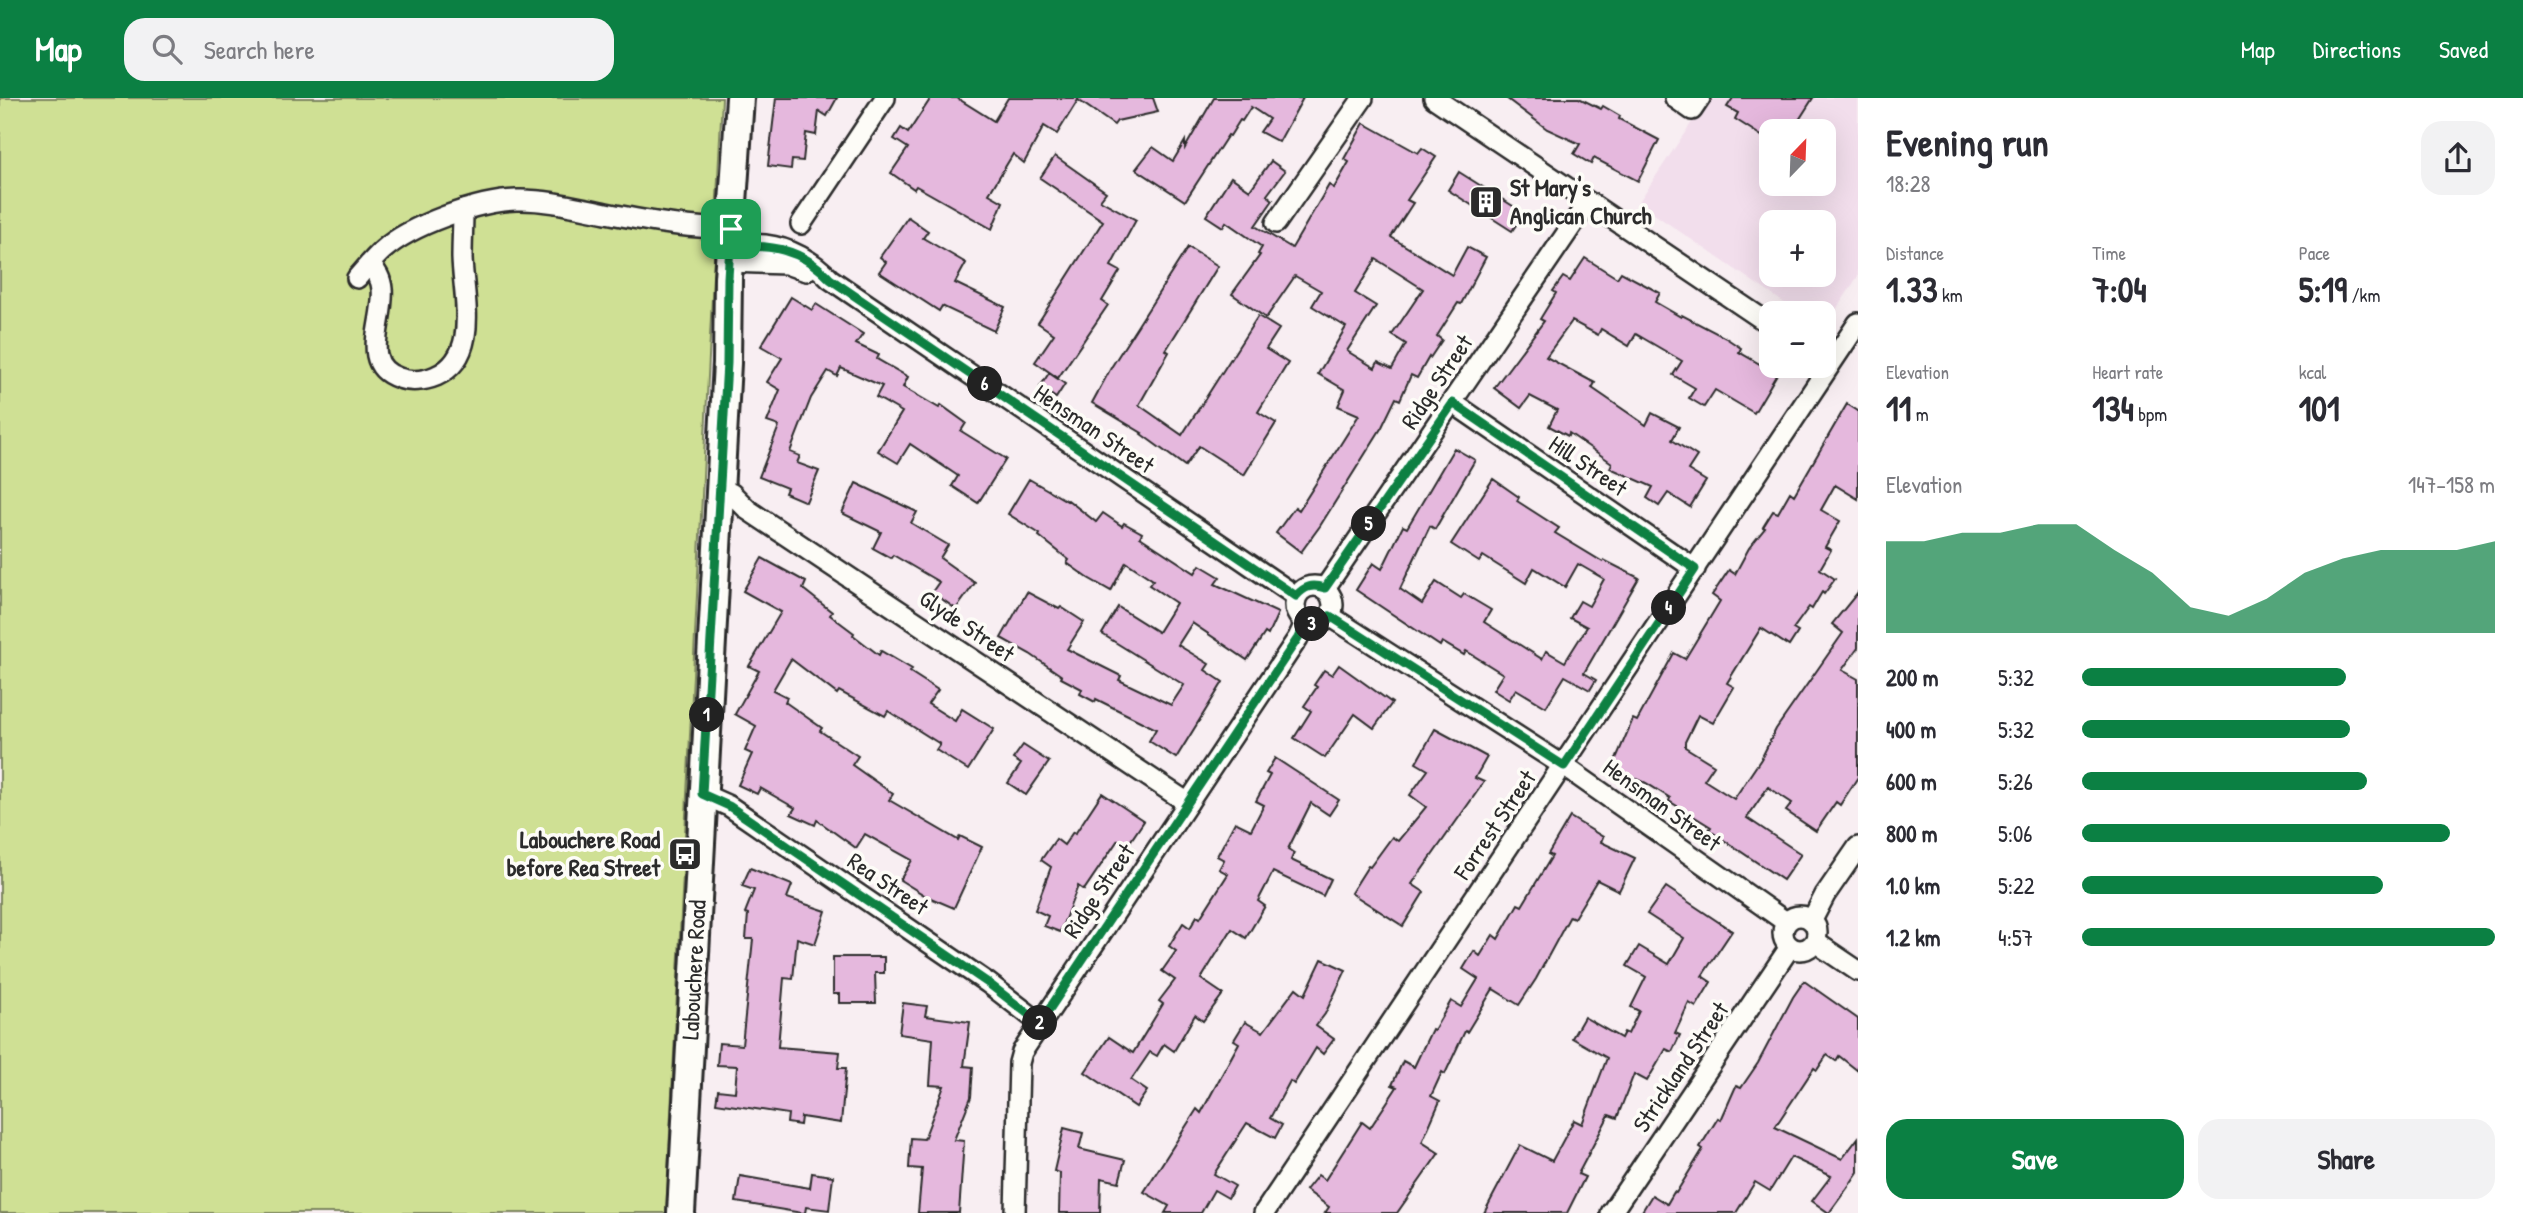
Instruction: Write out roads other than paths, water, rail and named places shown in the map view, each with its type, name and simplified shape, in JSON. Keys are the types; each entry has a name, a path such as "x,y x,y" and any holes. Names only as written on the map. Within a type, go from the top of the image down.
{"main road":[{"name":"Labouchere Road","path":"681,1213 725,492 737,246 740,98"},
{"name":"Labouchere Road","path":"737,246 751,98"},
{"name":"Labouchere Road","path":"692,1213 708,796"}],"street":[{"path":"801,224 885,98"},
{"path":"1276,223 1363,98"},
{"path":"1434,98 1759,317"},
{"path":"1675,98 1692,110 1700,98"},
{"name":"Hensman Street","path":"463,210 462,260 466,331 456,358 445,371 433,377 410,380 391,375 381,366 374,350 382,296 380,278 363,271 384,249 406,236 463,210 483,203 516,200 542,201 698,227 737,246 764,245 789,251 817,264 830,279 1296,596"},
{"name":"Ridge Street","path":"1325,588 1588,202"},
{"name":"Forrest Street","path":"1836,351 1858,323"},
{"name":"Forrest Street","path":"1264,1213 1695,569 1817,378"},
{"name":"Hill Street","path":"1453,403 1695,569"},
{"name":"Glyde Street","path":"725,492 748,510 1188,803"},
{"path":"1315,585 1325,588 1333,600 1330,616 1315,625 1305,623 1296,614 1296,596 1303,588 1315,585"},
{"name":"Hensman Street","path":"1330,616 1564,766 1786,922"},
{"name":"Ridge Street","path":"1014,1213 1018,1063 1027,1043 1298,638 1305,623"},
{"name":"Rea Street","path":"708,796 729,806 988,983 1040,1023"},
{"path":"1812,920 1825,895 1858,847"},
{"path":"1801,916 1812,920 1818,933 1815,942 1801,950 1790,947 1783,933 1786,922 1801,916"},
{"path":"1815,942 1858,971"},
{"name":"Strickland Street","path":"1611,1213 1790,947"}],"place":[{"name":"St Mary's Anglican Church","path":"1486,202"},
{"name":"Labouchere Road before Rea Street","path":"685,854"}]}
